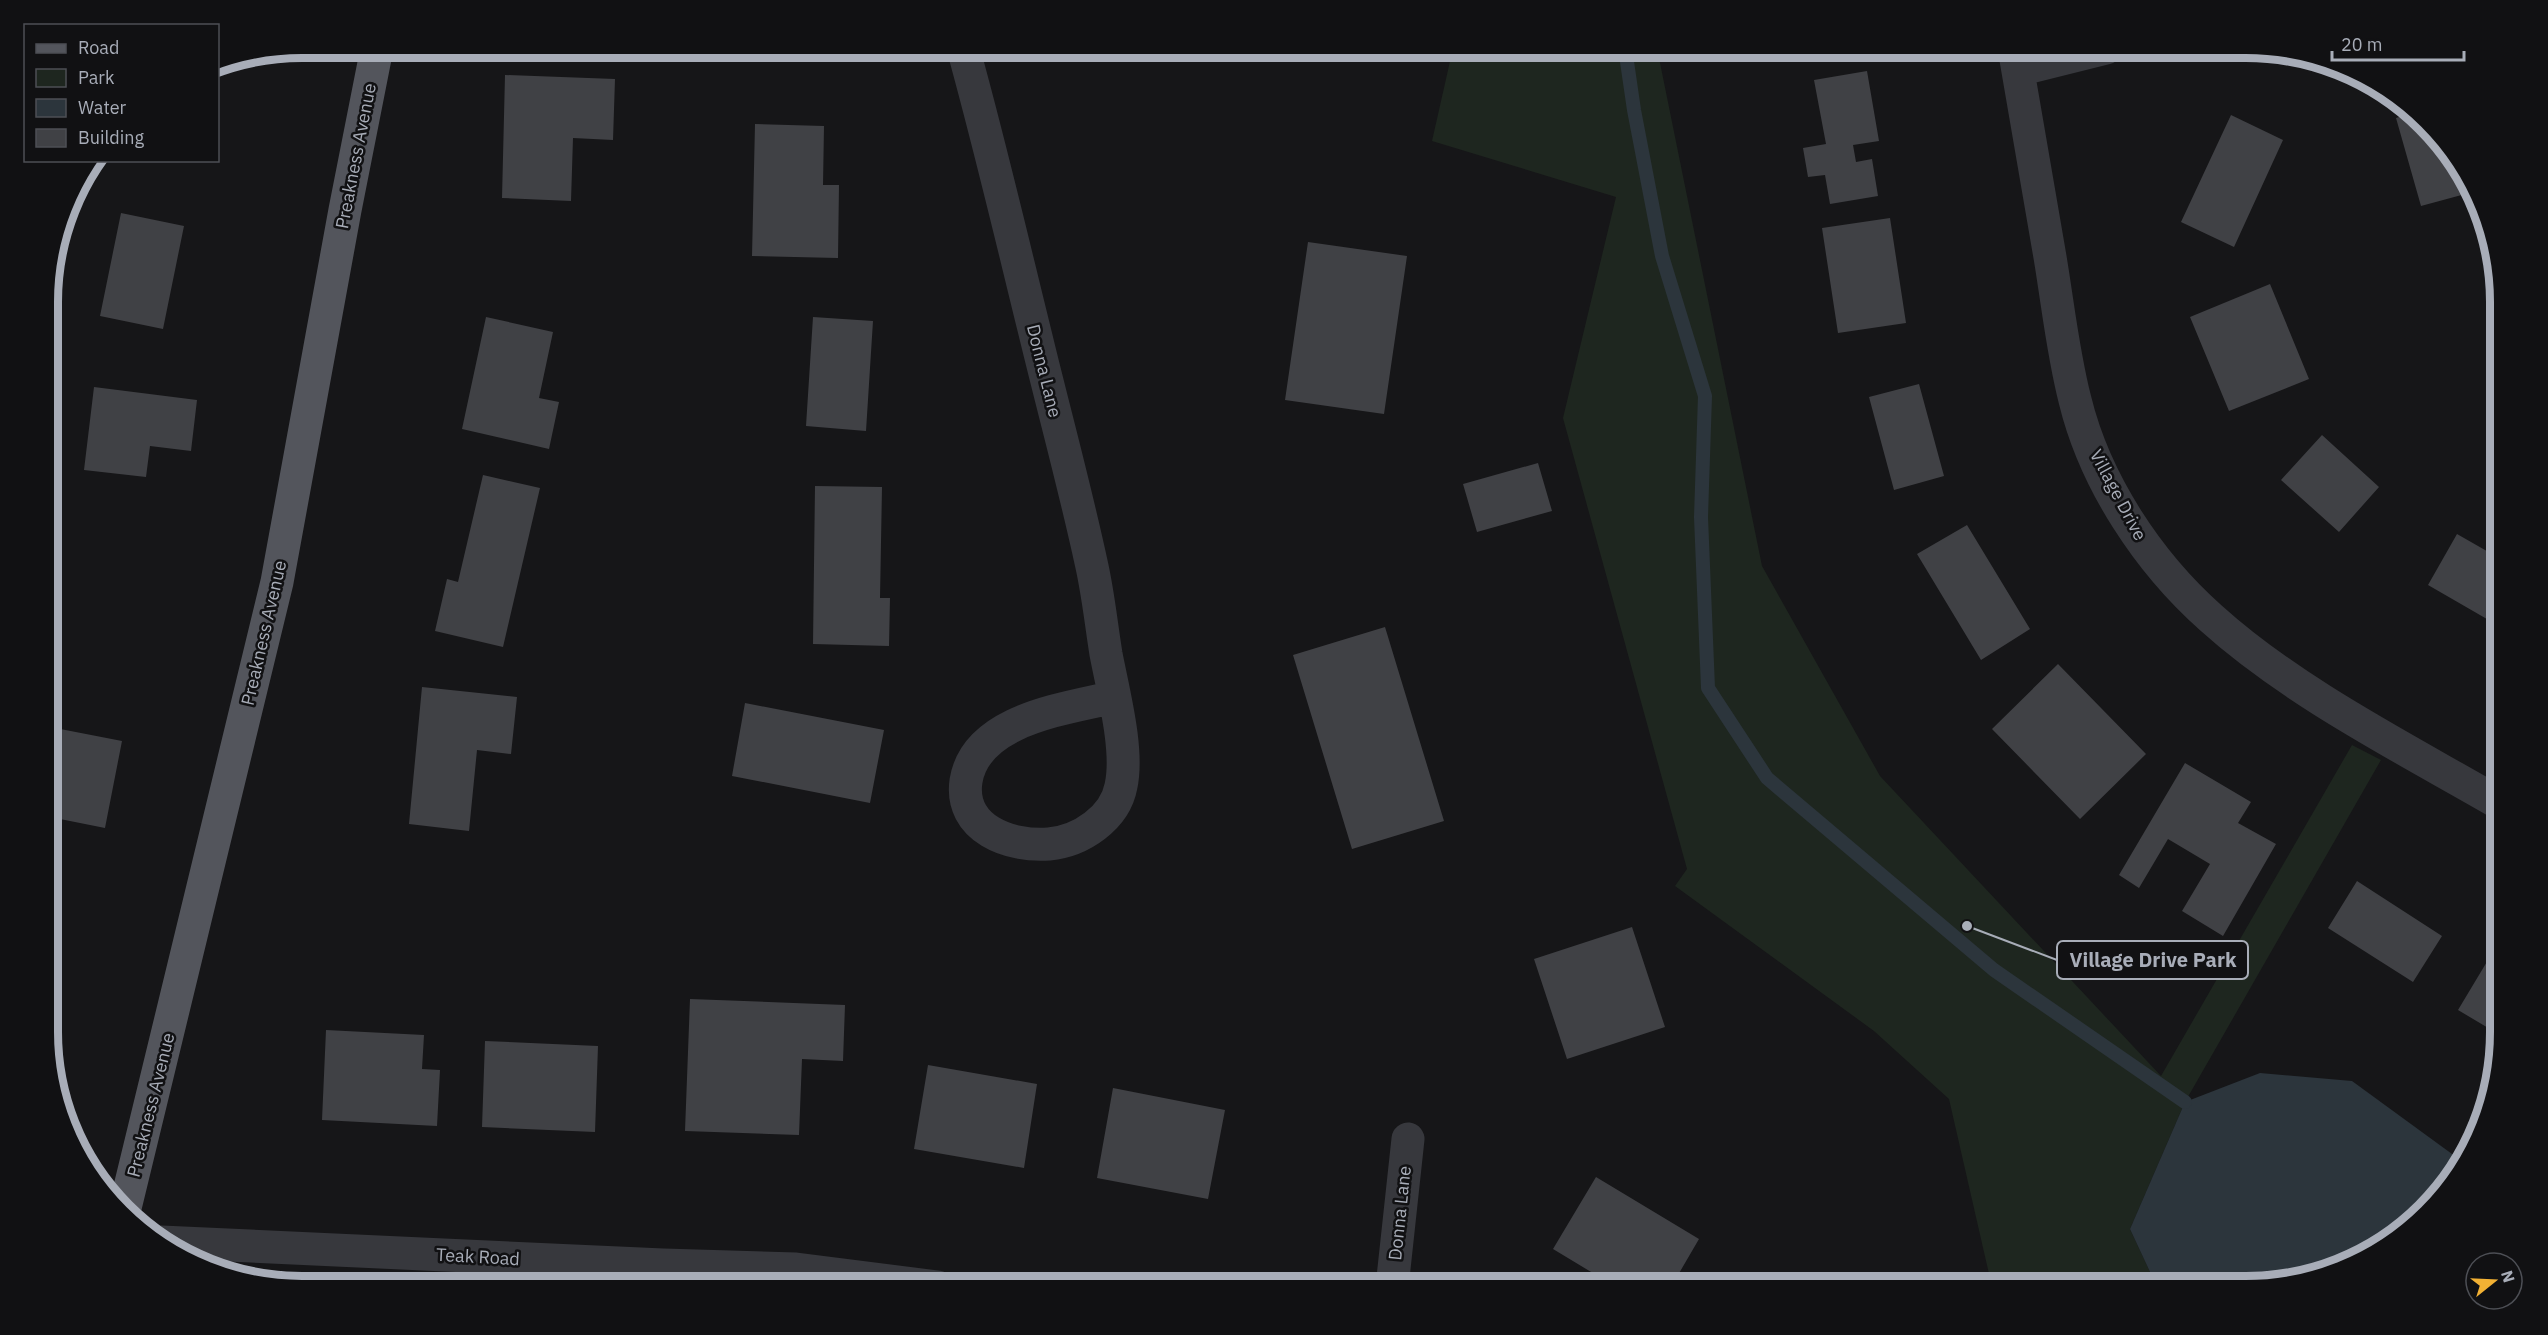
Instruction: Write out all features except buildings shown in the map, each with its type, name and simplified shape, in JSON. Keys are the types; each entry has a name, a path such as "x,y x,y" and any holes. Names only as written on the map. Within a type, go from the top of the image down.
{"main road":[{"name":"Preakness Avenue","path":"127,1202 277,582 375,58"}],"street":[{"name":"Donna Lane","path":"965,58 1091,563 1114,697 1123,753 1121,787 1110,814 1084,833 1053,843 1022,844 994,836 974,818 965,795 967,778 978,753 1000,731 1030,718 1114,697"},
{"name":"Village Drive","path":"2016,59 2075,401 2099,467 2132,528 2160,566 2211,618 2281,673 2490,798"},
{"name":"Donna Lane","path":"1393,1276 1408,1139"},
{"name":"Teak Road","path":"178,1243 796,1269 851,1276"}],"green space":[{"path":"1451,58 1659,58 1762,566 1880,776 2161,1076 2352,745 2381,760 2185,1102 2130,1229 2152,1276 1989,1276 1949,1099 1874,1031 1675,886 1687,869 1563,418 1616,197 1432,141"}],"water":[{"path":"2260,1073 2352,1081 2456,1157 2429,1194 2407,1216 2368,1244 2324,1264 2293,1272 2262,1276 2152,1276 2130,1229 2185,1102"}],"waterway":[{"path":"1626,58 1662,256 1705,396 1701,517 1708,688 1767,778 1994,970 2185,1102"}],"place":[{"name":"Village Drive Park","path":"1967,926"}]}
